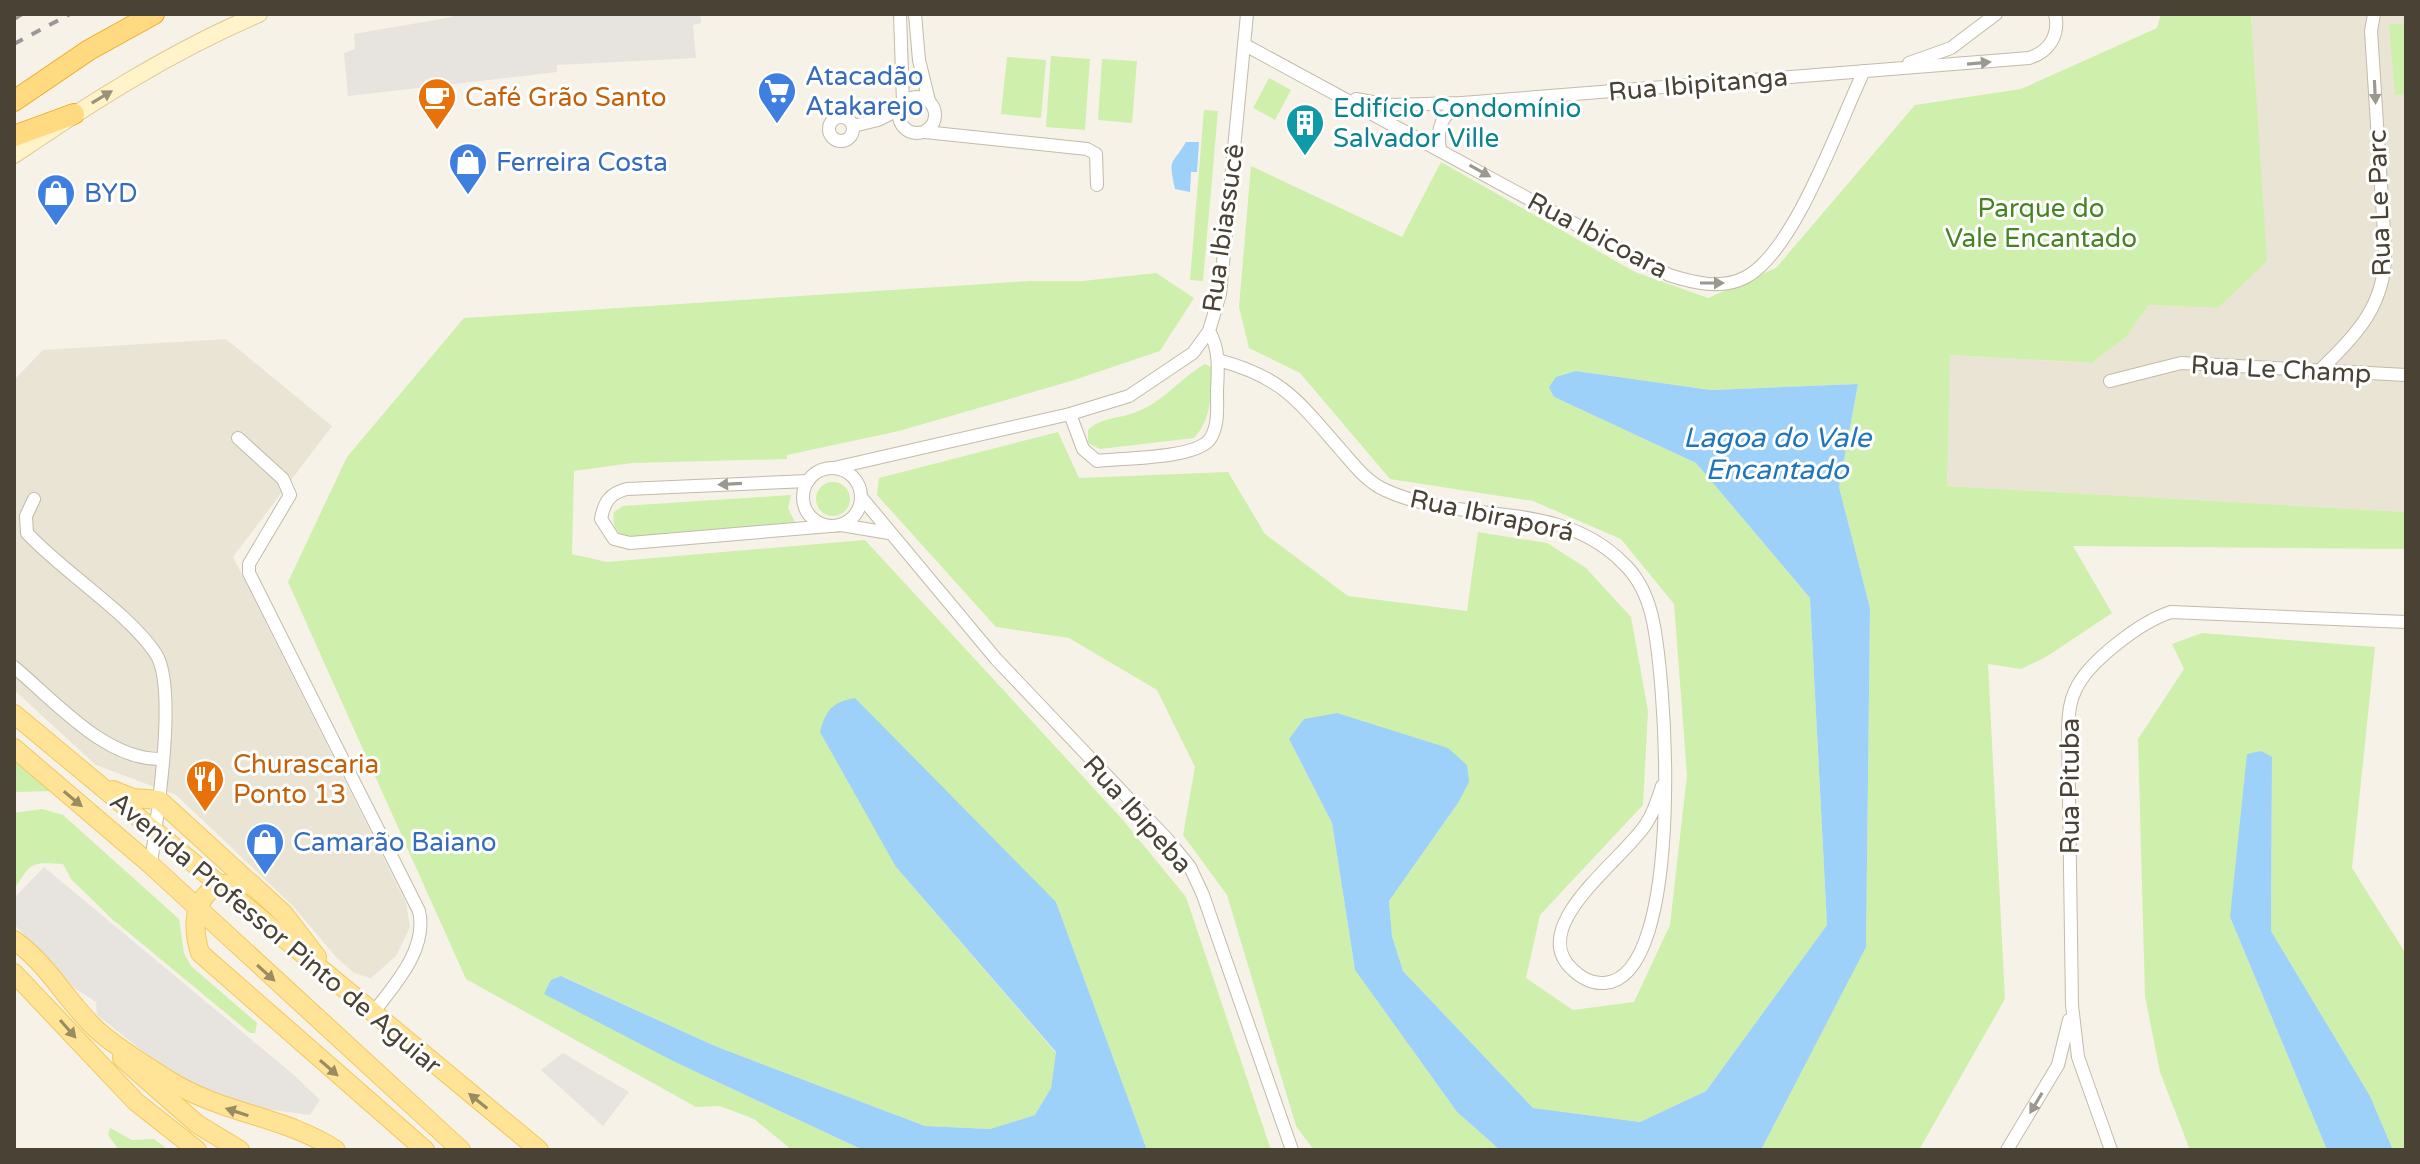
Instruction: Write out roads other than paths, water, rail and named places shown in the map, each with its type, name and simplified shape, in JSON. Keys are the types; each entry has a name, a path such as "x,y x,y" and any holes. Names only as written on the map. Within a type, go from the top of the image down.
{"highway":[{"path":"14,101 89,50 154,14"},
{"path":"14,136 74,114"}],"main road":[{"path":"14,155 74,114 172,56 259,14"},
{"name":"Avenida Professor Pinto de Aguiar","path":"14,714 533,1147"},
{"name":"Avenida Professor Pinto de Aguiar","path":"14,748 151,865 461,1150"},
{"path":"99,785 133,798 159,800 284,914 340,988"},
{"path":"253,885 221,884 206,894 197,909 195,938 200,953 211,966 425,1150"},
{"path":"14,940 60,982 96,1030 161,1096 197,1124 240,1150"},
{"path":"14,973 136,1102 197,1150"},
{"path":"96,1030 170,1081 218,1106 301,1130 336,1150"}],"street":[{"path":"900,14 902,127"},
{"path":"915,14 919,60 934,124 925,132"},
{"name":"Rua Ibiassucê","path":"834,468 890,458 1070,414 1129,396 1193,353 1209,331 1220,294 1247,14"},
{"name":"Rua Ibipitanga","path":"1885,69 1951,48 1996,14"},
{"name":"Rua Ibipitanga","path":"1337,95 1388,105 1462,103 2041,54 2055,35 2055,14"},
{"name":"Rua Le Parc","path":"2320,370 2372,313 2383,283 2385,248 2371,31 2374,14"},
{"name":"Rua Ibicoara","path":"1245,45 1669,275 1700,283 1729,282 1754,271 1779,248 1864,71"},
{"path":"853,126 878,120 918,97 957,133"},
{"path":"1440,149 1438,128 1442,118 1462,103"},
{"path":"878,120 902,127 913,134 957,133 1092,150 1098,160 1097,185"},
{"path":"1070,414 1083,449 1097,461 1194,450 1204,445 1215,428 1218,360 1209,331"},
{"name":"Rua Ibiraporá","path":"1218,360 1246,367 1285,387 1355,465 1382,489 1435,504 1556,522 1586,534 1626,565 1641,586 1656,641 1666,831 1663,864 1641,957 1630,971 1616,980 1589,981 1566,963 1559,952 1562,923 1645,826 1662,786"},
{"name":"Rua Le Champ","path":"2110,381 2181,363 2406,375"},
{"path":"238,438 283,479 290,495 249,564 252,581 419,911 420,937 411,958 372,1014"},
{"name":"Rua Ibiassucê","path":"856,481 870,467 890,458"},
{"path":"834,468 856,481 861,497 856,514 835,526 630,543 614,539 601,519 604,505 612,495 627,489 808,481 824,469 834,468"},
{"path":"808,481 804,506 814,520 889,533"},
{"name":"Rua Ibipeba","path":"861,497 996,659 1190,867 1212,920 1292,1150"},
{"path":"34,499 26,516 27,533 143,638 161,663 165,687 162,759 151,865"},
{"name":"Rua Pituba","path":"2111,1150 2083,1075 2072,1005 2068,728 2070,706 2084,675 2147,622 2171,612 2406,622"},
{"path":"14,667 111,748 138,758 162,759"},
{"name":"Rua Pituba","path":"2007,1150 2062,1054 2072,1005"},
{"path":"2053,1074 2068,1071 2083,1075"}],"water":[{"path":"1186,142 1199,142 1197,172 1191,172 1190,192 1175,189 1172,171 1173,162"},
{"name":"Lagoa do Vale Encantado","path":"1576,371 1711,390 1858,384 1839,487 1870,608 1866,947 1761,1150 1500,1150 1457,1112 1355,970 1332,823 1289,739 1304,719 1337,713 1448,748 1467,765 1469,782 1458,803 1389,901 1392,936 1403,971 1533,1108 1640,1122 1706,1091 1827,925 1810,598 1696,463 1554,397 1549,387 1556,377"},
{"path":"855,698 1056,902 1147,1150 863,1150 677,1063 544,994 551,980 561,976 715,1046 925,1126 990,1129 1035,1115 1051,1088 1056,1052 896,867 820,732 831,708"},
{"path":"2261,751 2272,757 2271,931 2370,1096 2393,1150 2327,1150 2230,917 2247,754"}],"railway":[{"path":"14,19 22,14"},
{"path":"14,44 70,14"}],"place":[{"name":"Atacadão Atakarejo","path":"777,125"},
{"name":"Café Grão Santo","path":"437,131"},
{"name":"Edifício Condomínio Salvador Ville","path":"1305,157"},
{"name":"Ferreira Costa","path":"468,196"},
{"name":"BYD","path":"56,227"},
{"name":"Churascaria Ponto 13","path":"205,813"},
{"name":"Camarão Baiano","path":"265,876"}],"park label":[{"name":"Parque do Vale Encantado","path":"2041,223"}]}
